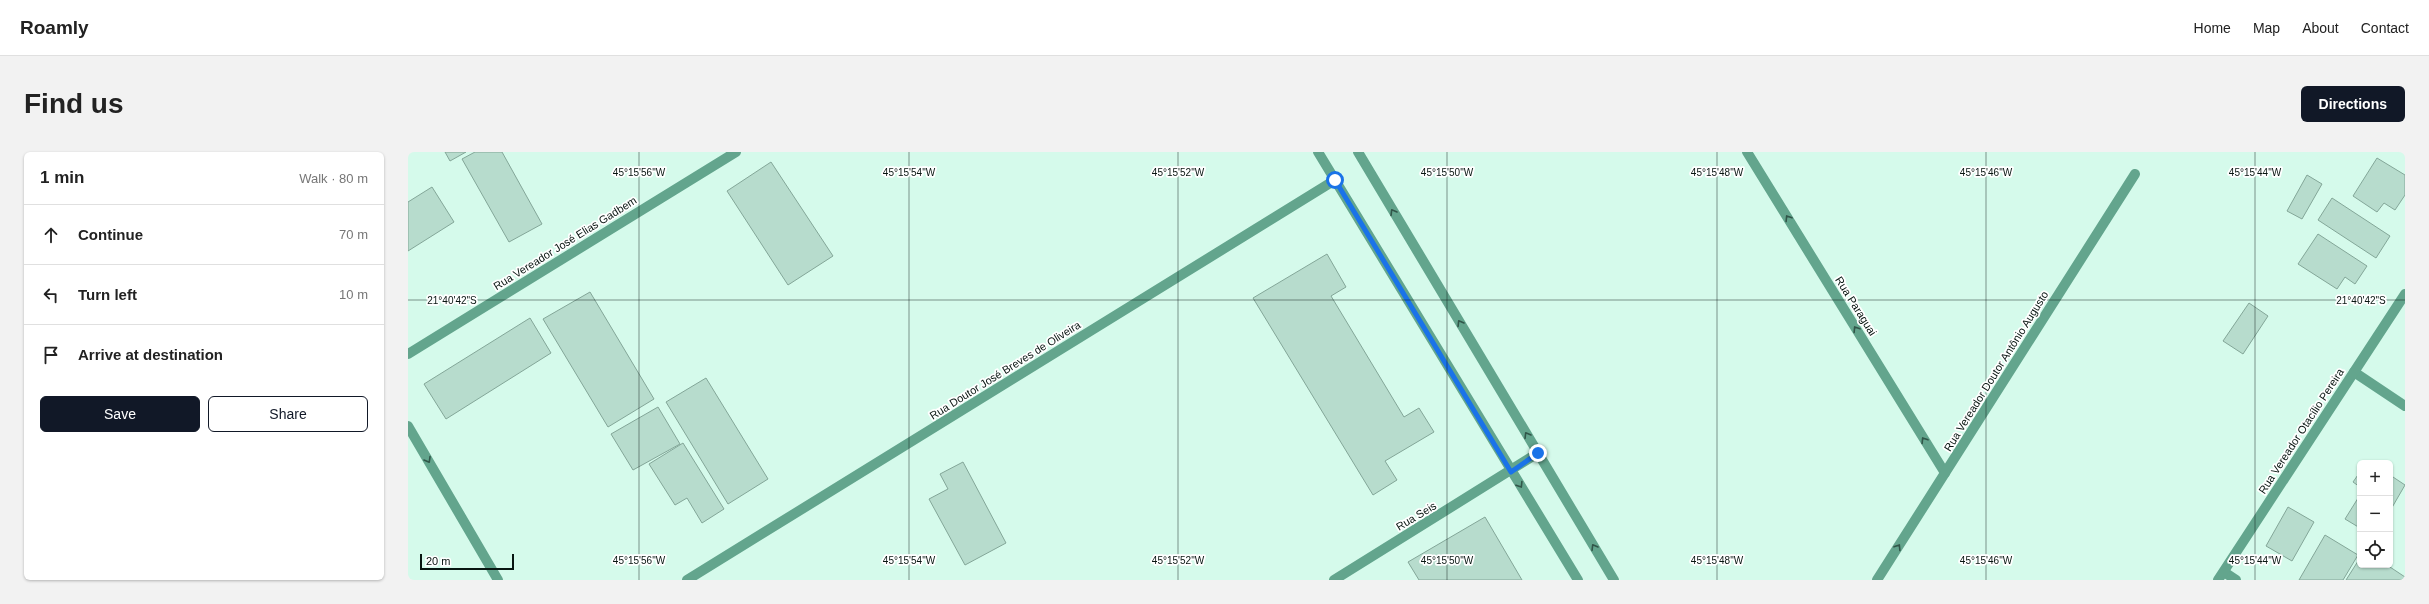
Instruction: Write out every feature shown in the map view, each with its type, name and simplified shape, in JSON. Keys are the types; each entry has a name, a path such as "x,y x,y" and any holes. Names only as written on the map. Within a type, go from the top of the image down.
{"street":[{"name":"Rua Vereador José Elias Gadbem","path":"408,354 736,152"},
{"path":"1318,152 1578,580"},
{"path":"1358,152 1614,580"},
{"name":"Rua Paraguai","path":"1747,152 1945,473"},
{"name":"Rua Vereador Doutor Antônio Augusto","path":"1877,580 2135,174"},
{"name":"Rua Doutor José Breves de Oliveira","path":"687,580 1335,180"},
{"name":"Rua Vereador Otacílio Pereira","path":"2221,576 2405,294"},
{"path":"2354,372 2405,406"},
{"path":"408,426 498,580"},
{"name":"Rua Seis","path":"1334,580 1511,472 1538,453"},
{"path":"2221,576 2236,580"}],"building":[{"path":"445,152 466,152 450,161"},
{"path":"475,152 502,152 542,224 509,242 462,159"},
{"path":"2377,158 2405,175 2405,195 2395,210 2384,203 2377,212 2353,196"},
{"path":"771,162 833,256 788,285 727,191"},
{"path":"2307,175 2322,184 2302,219 2287,211"},
{"path":"432,187 454,222 408,251 408,202"},
{"path":"2332,198 2390,236 2376,258 2318,220"},
{"path":"2318,234 2367,266 2355,284 2345,277 2337,289 2298,264"},
{"path":"1327,254 1346,287 1331,296 1404,417 1419,408 1434,432 1385,461 1397,480 1373,495 1253,298"},
{"path":"590,292 654,399 608,427 543,319"},
{"path":"2249,303 2268,316 2243,354 2223,341"},
{"path":"530,318 551,353 446,419 424,384"},
{"path":"706,378 768,479 728,504 666,402"},
{"path":"658,407 680,444 633,470 611,434"},
{"path":"683,443 724,509 702,523 687,498 675,505 649,464"},
{"path":"963,462 1006,543 965,565 929,499 948,489 940,474"},
{"path":"2357,476 2357,485 2353,482"},
{"path":"2393,477 2405,485 2393,506"},
{"path":"2357,500 2357,526 2345,519"},
{"path":"2288,507 2314,522 2292,561 2266,546"},
{"path":"1485,517 1522,580 1419,580 1408,562"},
{"path":"2325,535 2357,554 2343,580 2299,580"},
{"path":"2357,563 2357,568 2392,568 2405,577 2405,580 2346,580"}],"route":[{"path":"1335,180 1511,472 1538,453"}]}
